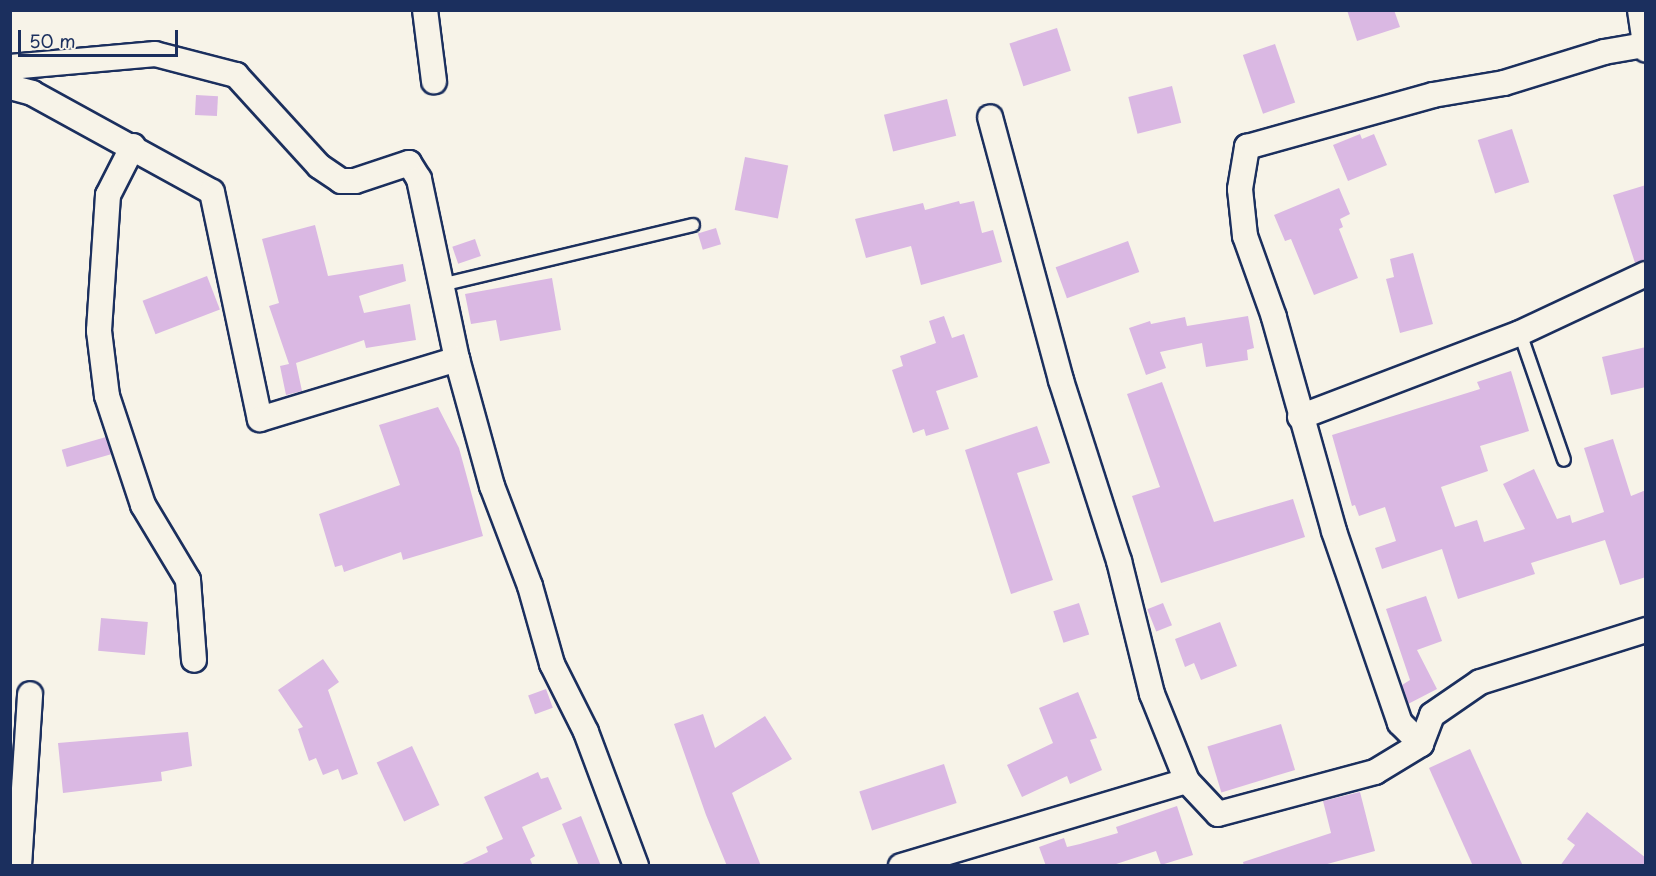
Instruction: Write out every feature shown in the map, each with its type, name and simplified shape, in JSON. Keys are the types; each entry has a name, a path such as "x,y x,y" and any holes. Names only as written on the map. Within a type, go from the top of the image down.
{"street":[{"path":"425,10 434,81"},
{"path":"1421,744 1400,723 1300,417 1274,317 1245,236 1240,189 1247,147 1433,95 1504,83 1604,52 1645,48 1640,10"},
{"path":"10,67 155,54 236,75 319,166 341,181 355,181 409,163 419,179 457,359 492,486 530,586 552,664 586,732 636,866"},
{"path":"10,87 32,93 133,146 159,166 212,192 260,419 457,359"},
{"path":"990,117 1060,380 1119,561 1152,694 1186,781 1218,814 1375,772 1421,744 1432,715 1480,682 1646,630"},
{"path":"133,146 108,195 99,331 107,396 143,505 188,580 194,660"},
{"path":"1300,417 1520,333 1646,274"},
{"path":"19,866 30,694"},
{"path":"901,866 1186,781"}],"lane":[{"path":"441,285 693,225"},
{"path":"1520,333 1564,460"}],"building":[{"path":"1347,10 1394,10 1400,27 1357,41"},
{"path":"1057,28 1071,71 1023,86 1009,43"},
{"path":"1275,44 1295,103 1263,114 1243,55"},
{"path":"1172,86 1181,123 1138,134 1128,97"},
{"path":"196,95 218,96 217,116 195,115"},
{"path":"947,99 956,136 893,152 884,115"},
{"path":"1512,129 1529,182 1495,193 1478,140"},
{"path":"1360,134 1362,139 1374,134 1387,165 1348,181 1333,145"},
{"path":"745,157 788,165 778,218 735,210"},
{"path":"1646,185 1646,260 1635,263 1613,195"},
{"path":"1339,188 1350,214 1340,219 1343,227 1339,229 1358,278 1314,295 1291,239 1285,241 1274,215"},
{"path":"959,201 960,204 974,201 982,233 993,230 1002,262 921,285 911,246 866,258 855,219 923,203 925,210"},
{"path":"315,225 328,276 403,264 406,281 359,296 364,313 410,304 416,340 366,348 364,340 296,363 302,391 286,395 280,366 289,364 269,306 279,303 262,239"},
{"path":"716,228 721,244 703,250 698,234"},
{"path":"475,239 481,256 458,264 452,247"},
{"path":"1128,241 1139,272 1067,298 1056,267"},
{"path":"1413,253 1433,324 1400,333 1386,279 1394,277 1390,259"},
{"path":"207,276 220,310 155,334 143,301"},
{"path":"552,278 561,330 500,341 496,320 471,324 465,294"},
{"path":"944,316 952,338 964,334 978,377 936,391 949,429 926,436 924,429 913,433 892,370 903,366 900,356 936,343 929,321"},
{"path":"1248,316 1254,348 1247,350 1248,360 1206,367 1202,343 1160,352 1166,368 1146,375 1129,328 1150,321 1151,324 1185,317 1187,326"},
{"path":"1646,347 1646,387 1611,395 1602,357"},
{"path":"1511,371 1529,431 1480,446 1488,471 1441,487 1455,527 1477,520 1484,542 1525,529 1503,484 1534,469 1557,519 1570,515 1572,523 1604,512 1584,448 1613,439 1631,496 1646,490 1646,577 1620,585 1605,540 1531,563 1535,574 1458,599 1442,549 1382,569 1375,548 1396,541 1385,507 1359,516 1355,505 1352,506 1332,435 1480,389 1477,382"},
{"path":"1162,382 1214,522 1293,499 1305,537 1161,583 1132,496 1160,487 1127,394"},
{"path":"438,407 459,448 483,536 403,560 401,552 344,572 342,565 335,567 319,514 400,485 379,425"},
{"path":"1037,426 1050,463 1017,473 1053,580 1011,594 965,450"},
{"path":"106,437 111,454 67,467 62,450"},
{"path":"1426,596 1442,641 1417,650 1437,689 1408,704 1402,685 1410,680 1386,609"},
{"path":"1079,603 1089,634 1064,643 1053,611"},
{"path":"1163,603 1172,625 1156,632 1147,609"},
{"path":"101,618 148,622 145,655 98,651"},
{"path":"1220,622 1237,666 1201,680 1194,663 1185,667 1175,639"},
{"path":"323,659 339,682 328,690 358,774 342,780 338,769 323,775 316,758 309,761 298,729 303,727 278,690"},
{"path":"546,689 553,708 535,714 528,695"},
{"path":"1078,692 1097,738 1090,740 1102,770 1070,784 1067,776 1022,797 1007,765 1053,743 1039,708"},
{"path":"703,714 715,748 765,716 792,759 732,793 761,866 727,866 706,815 674,724"},
{"path":"1281,724 1295,770 1221,792 1207,747"},
{"path":"188,732 192,766 161,772 162,781 63,793 58,743"},
{"path":"412,746 439,805 404,821 377,762"},
{"path":"1470,749 1523,866 1473,866 1429,768"},
{"path":"944,764 957,803 872,830 859,792"},
{"path":"538,772 541,779 548,777 562,809 522,827 535,856 530,859 533,866 458,866 488,852 486,847 503,839 484,797"},
{"path":"1360,792 1375,851 1320,866 1244,866 1243,862 1331,833 1323,801"},
{"path":"1177,806 1193,855 1161,865 1156,851 1110,866 1046,866 1039,847 1064,838 1067,847 1118,833 1116,827"},
{"path":"1587,812 1646,858 1646,866 1560,866 1575,845 1567,839"},
{"path":"581,816 601,866 579,866 562,824"}]}
